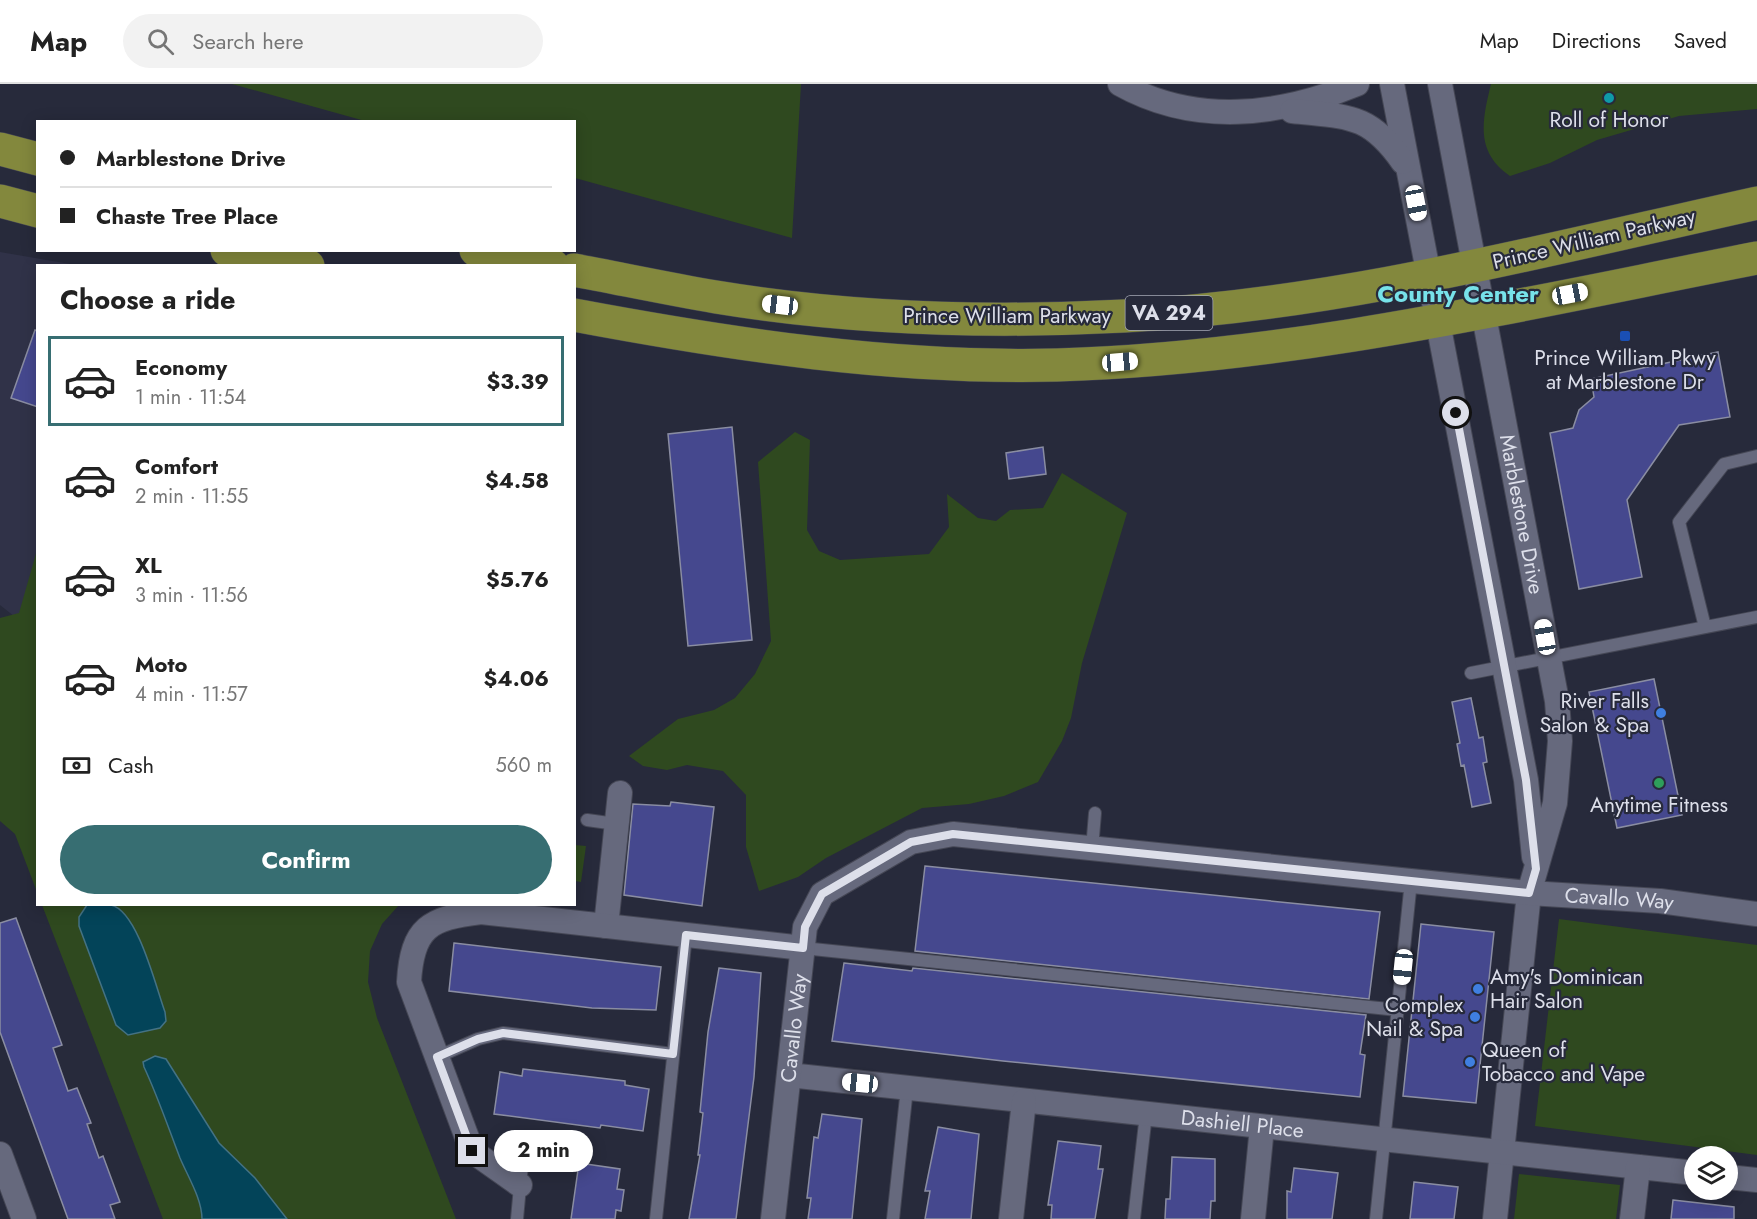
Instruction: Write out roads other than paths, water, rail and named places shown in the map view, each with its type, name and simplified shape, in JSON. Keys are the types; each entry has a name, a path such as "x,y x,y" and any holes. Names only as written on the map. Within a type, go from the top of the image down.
{"highway":[{"path":"0,149 36,158"},
{"path":"0,201 36,211"},
{"name":"Prince William Parkway","path":"576,270 718,297 842,312 924,318 1026,320 1126,316 1226,308 1430,276 1757,202"},
{"path":"237,252 298,264"},
{"path":"486,252 543,264"},
{"name":"VA 294","path":"576,315 771,349 897,361 996,365 1120,362 1215,353 1438,320 1757,258"}],"street":[{"path":"1120,84 1167,104 1195,110 1239,114 1274,110 1357,84"},
{"name":"Marblestone Drive","path":"1392,84 1526,780 1536,869"},
{"path":"1440,84 1452,147"},
{"path":"1452,147 1450,121 1457,84"},
{"path":"1274,110 1344,117 1365,123 1386,138 1409,171"},
{"name":"Marblestone Drive","path":"1452,147 1557,701 1560,741 1555,803 1529,893 1495,1219"},
{"path":"606,926 620,793"},
{"name":"Cavallo Way","path":"772,1219 805,927 822,894 911,842 953,834 1529,893 1660,901 1757,915"},
{"path":"520,1185 472,1151 409,982 410,960 420,936 430,924 449,916 481,912 803,948"},
{"name":"Dashiell Place","path":"789,1075 1684,1172"},
{"path":"1011,1219 1024,1101"},
{"path":"1253,1219 1262,1127"},
{"path":"0,1154 14,1209"},
{"path":"1632,1219 1638,1167"},
{"path":"1738,1178 1757,1180"}],"lane":[{"path":"1705,627 1679,522 1724,464 1757,456"},
{"path":"1471,673 1757,617"},
{"path":"1092,849 1095,813"},
{"path":"587,820 616,824"},
{"path":"1376,1219 1412,881"},
{"path":"656,1219 686,935"},
{"path":"803,948 1398,1010"},
{"path":"437,1057 478,1039 503,1033 673,1054"},
{"path":"893,1219 907,1088"},
{"path":"1134,1219 1146,1114"},
{"path":"517,1219 524,1143"}],"place":[{"name":"Roll of Honor","path":"1609,98"},
{"name":"Prince William Pkwy at Marblestone Dr","path":"1625,336"},
{"name":"River Falls Salon & Spa","path":"1661,713"},
{"name":"Anytime Fitness","path":"1659,783"},
{"name":"Amy's Dominican Hair Salon","path":"1478,989"},
{"name":"Complex Nail & Spa","path":"1475,1017"},
{"name":"Queen of Tobacco and Vape","path":"1470,1062"}],"district":[{"name":"County Center","path":"1458,293"}]}
